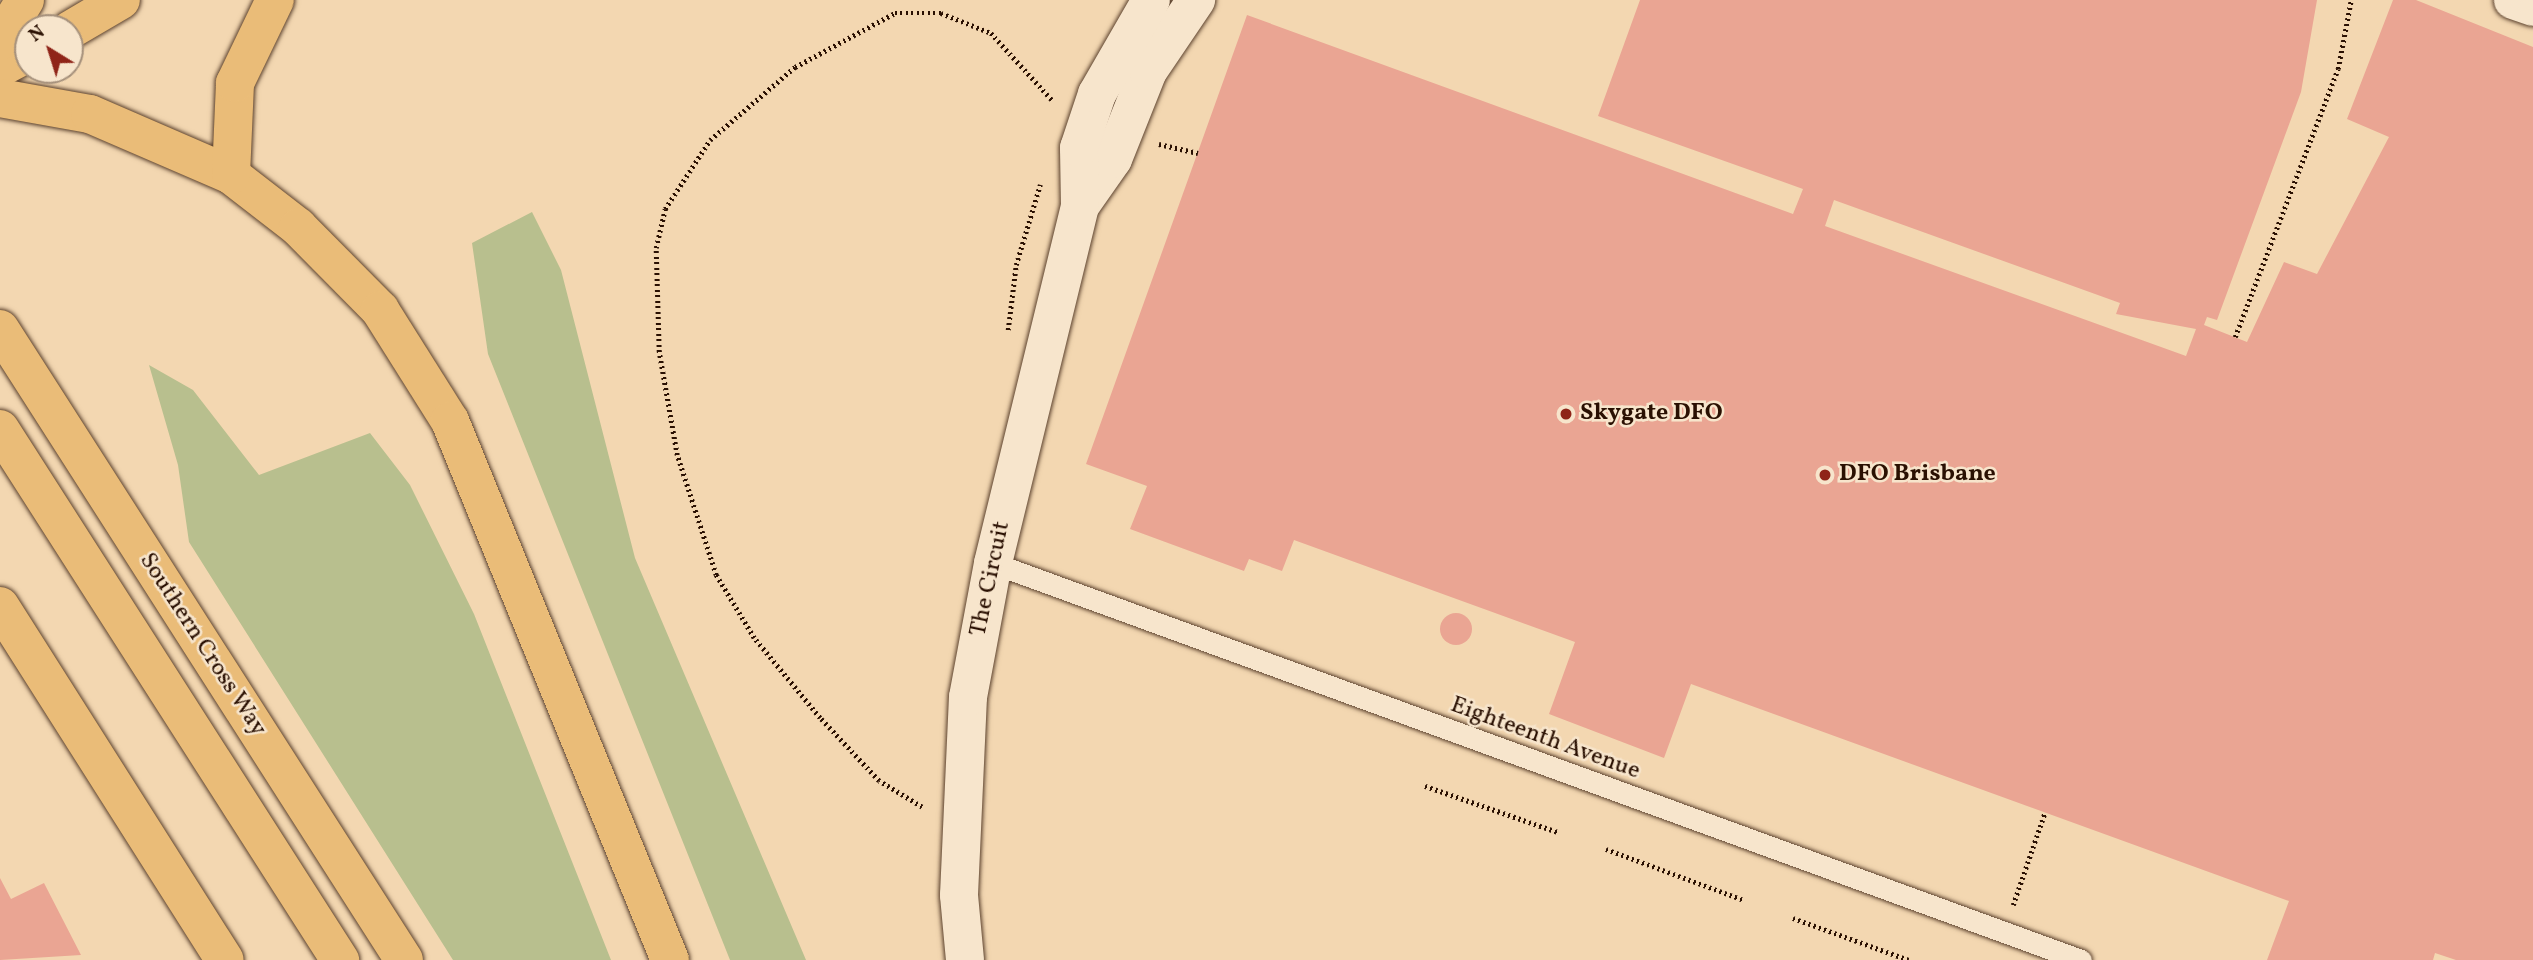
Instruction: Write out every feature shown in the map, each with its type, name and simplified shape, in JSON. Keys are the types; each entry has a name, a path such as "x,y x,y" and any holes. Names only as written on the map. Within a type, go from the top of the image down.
{"main road":[{"path":"0,41 25,0"},
{"path":"84,22 121,0"},
{"path":"231,174 234,83 275,0"},
{"path":"0,98 90,114 231,174 298,227 380,310 450,421 670,960"},
{"name":"Southern Cross Way","path":"0,329 404,960"},
{"path":"0,429 340,960"},
{"path":"0,606 225,960"}],"street":[{"name":"The Circuit","path":"965,960 959,895 968,697 993,563 1080,206 1079,148 1097,94 1151,0"},
{"name":"The Circuit","path":"1080,206 1113,159 1149,71 1196,0"},
{"path":"2513,0 2533,7"}],"lane":[{"name":"Eighteenth Avenue","path":"993,563 2081,960"}],"path":[{"path":"2235,337 2338,69 2351,0"},
{"path":"922,807 879,781 820,718 754,638 716,575 677,455 659,352 656,248 665,209 710,140 795,67 895,13 949,14 991,33 1062,113"},
{"path":"1148,141 1198,153"},
{"path":"1425,786 1558,832"},
{"path":"2013,906 2045,812"},
{"path":"1605,849 1744,900"},
{"path":"1793,918 1909,960"}],"green space":[{"path":"532,212 561,270 635,558 806,960 730,960 488,354 472,243"},
{"path":"149,365 193,390 259,475 370,433 410,485 474,614 611,960 453,960 189,542 178,465"}],"building":[{"name":"DFO Brisbane","path":"1640,0 2317,0 2301,92 2217,320 2207,317 2204,325 2247,342 2284,262 2317,274 2389,137 2347,119 2393,0 2416,0 2533,47 2533,960 2456,960 2435,953 2433,960 2267,960 2289,901 1691,684 1664,758 1549,714 1575,642 1294,540 1282,571 1249,559 1244,571 1130,529 1147,486 1086,464 1247,15 1793,214 1803,189 1598,116","holes":["1834,200 2120,303 2116,314 2196,329 2186,356 1825,226"]},
{"path":"1456,613 1467,618 1472,629 1467,640 1456,645 1445,640 1440,629 1445,618"},
{"path":"0,878 11,899 44,883 81,955 0,960"}],"place":[{"name":"Skygate DFO","path":"1566,414"},
{"name":"DFO Brisbane","path":"1825,475"}]}
